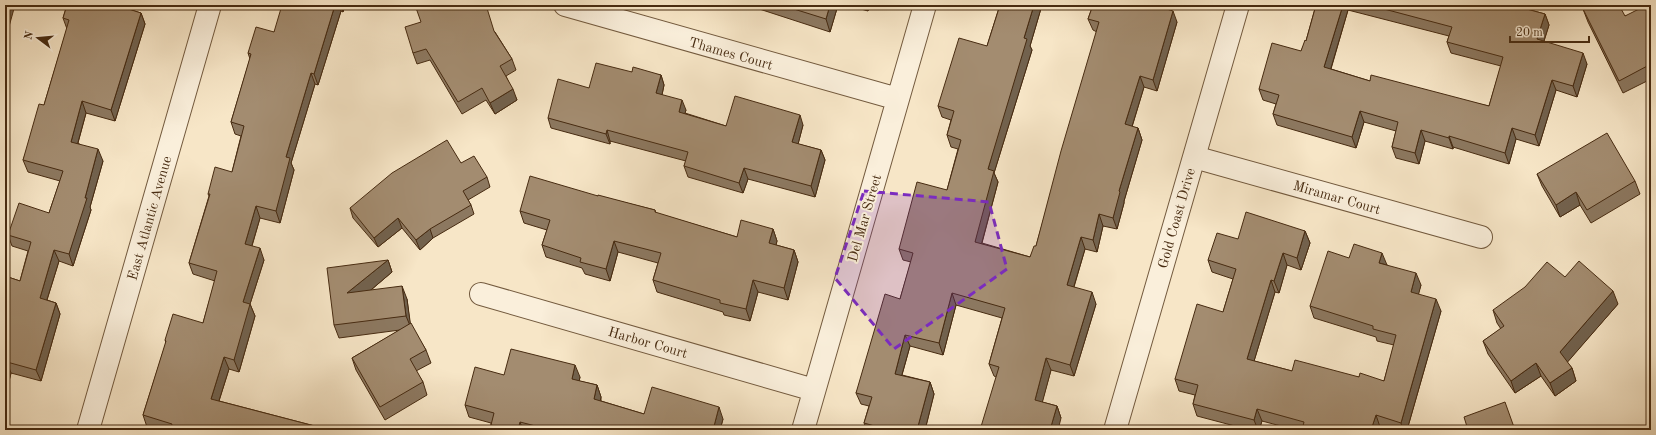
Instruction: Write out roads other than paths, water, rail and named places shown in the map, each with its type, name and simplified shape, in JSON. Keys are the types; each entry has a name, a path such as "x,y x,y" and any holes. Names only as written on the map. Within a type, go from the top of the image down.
{"street":[{"name":"East Atlantic Avenue","path":"88,430 210,5"},
{"name":"Thames Court","path":"565,5 898,100"},
{"name":"Del Mar Street","path":"803,430 925,5"},
{"name":"Gold Coast Drive","path":"1115,430 1238,5"},
{"name":"Miramar Court","path":"1194,157 1481,237"},
{"name":"Harbor Court","path":"481,294 814,390"}]}
